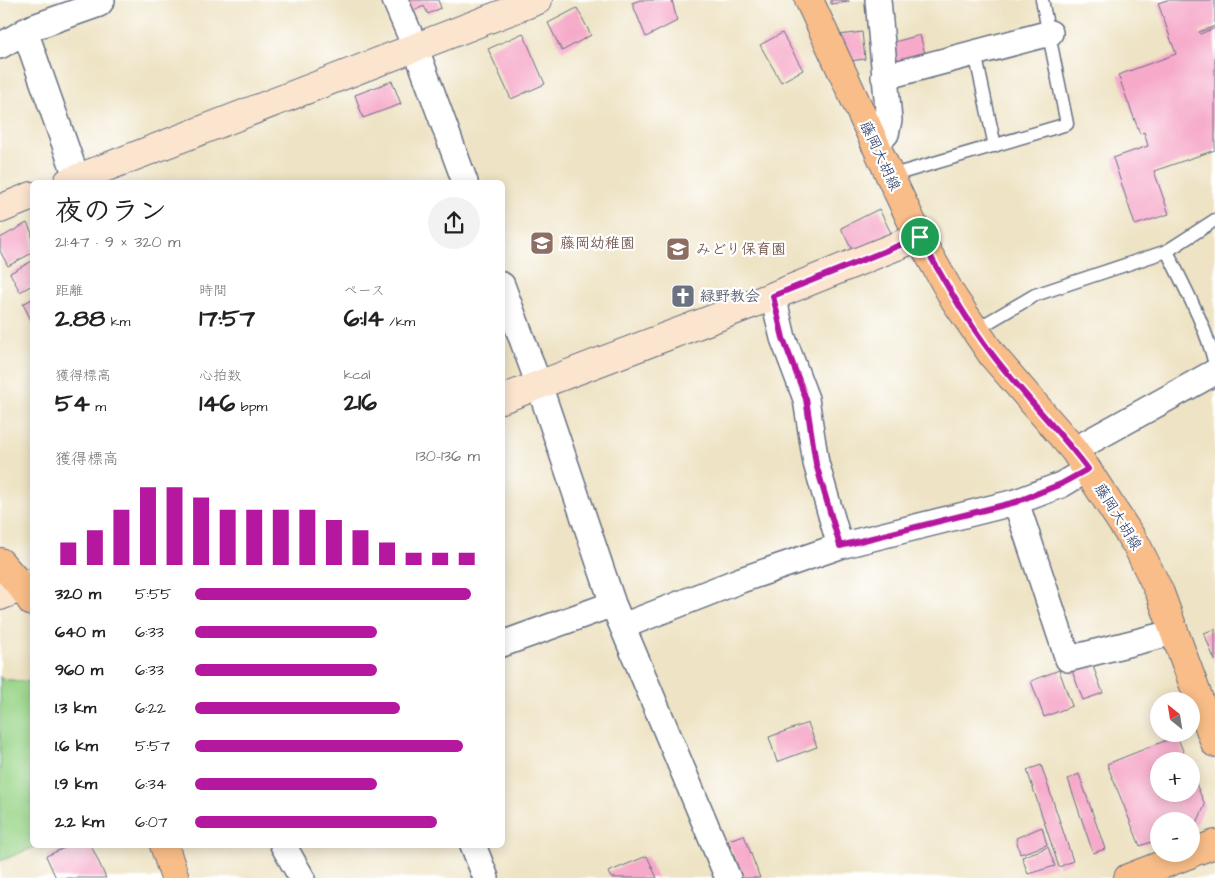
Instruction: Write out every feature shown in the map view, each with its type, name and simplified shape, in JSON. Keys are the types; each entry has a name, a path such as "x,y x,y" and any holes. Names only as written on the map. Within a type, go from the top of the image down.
{"main road":[{"name":"藤岡大胡線","path":"809,0 874,144 920,237 954,299 993,356 1081,460 1137,546 1160,593 1175,632 1207,695 1215,743"},
{"path":"0,562 22,592"},
{"path":"1200,849 1215,844"},
{"path":"165,848 175,878"},
{"path":"1128,878 1168,862"}],"street":[{"path":"0,46 25,31 99,4 102,0"},
{"path":"395,0 416,49 464,180"},
{"path":"76,180 538,0"},
{"path":"874,144 886,134 889,120 878,0"},
{"path":"25,31 73,180"},
{"path":"884,77 1050,33"},
{"path":"0,209 30,200"},
{"path":"505,398 773,296 920,237"},
{"path":"505,293 539,385 618,615 728,878"},
{"path":"773,296 783,338 806,399 816,464 840,546"},
{"path":"505,643 618,615 741,580 840,546 1016,502 1061,484 1081,460 1215,372"},
{"path":"1016,502 1068,660 1175,632"},
{"path":"285,848 302,878"},
{"path":"474,848 486,878"}],"lane":[{"path":"890,176 1067,124 1042,0"},
{"path":"976,53 995,146"},
{"path":"975,330 1035,295 1167,251 1215,220"},
{"path":"1167,251 1203,328 1215,365"}],"green space":[{"path":"0,676 1,679 30,682 30,848 32,848 0,861"}],"building":[{"path":"406,0 438,0 441,8 428,14 424,6 411,12"},
{"path":"640,0 672,0 677,21 646,37 632,3"},
{"path":"831,0 848,0 849,2 831,4"},
{"path":"1167,0 1215,0 1215,26 1199,32 1200,34 1215,28 1215,150 1154,171 1169,214 1135,225 1113,158 1148,146 1144,132 1140,134 1118,75 1176,54 1158,3"},
{"path":"577,8 591,35 562,51 548,23"},
{"path":"862,32 865,59 842,62 839,35"},
{"path":"523,33 545,84 511,99 488,49"},
{"path":"782,33 803,70 781,82 760,45"},
{"path":"920,35 927,61 894,70 887,44"},
{"path":"392,81 401,104 363,118 355,95"},
{"path":"879,209 891,233 853,252 841,228"},
{"path":"27,223 30,229 30,254 8,266 0,251 0,238"},
{"path":"30,262 30,286 20,292 10,273"},
{"path":"30,300 30,318 23,304"},
{"path":"1215,629 1215,661 1204,633"},
{"path":"1091,661 1103,693 1083,700 1071,668"},
{"path":"1059,670 1072,706 1044,717 1031,681"},
{"path":"808,723 817,747 777,762 769,737"},
{"path":"1162,742 1179,742 1183,752 1150,752 1150,802 1200,802 1200,793 1205,805 1200,816 1200,812 1150,812 1150,842 1140,846 1107,764"},
{"path":"1041,765 1073,861 1059,867 1027,770"},
{"path":"1079,774 1105,849 1093,853 1068,779"},
{"path":"1042,827 1047,845 1020,854 1016,838"},
{"path":"744,835 760,878 742,878 728,840"},
{"path":"1048,847 1055,866 1028,874 1022,857"},
{"path":"64,848 92,848 106,878 56,878 46,856"},
{"path":"647,856 657,878 611,878 608,872"}],"place":[{"name":"藤岡幼稚園","path":"542,243"},
{"name":"みどり保育園","path":"678,249"},
{"name":"緑野教会","path":"683,296"}],"route":[{"path":"920,237 954,299 993,356 1074,450 1088,469 1061,484 1016,502 840,546 816,464 806,399 783,338 773,296 920,237"}]}
